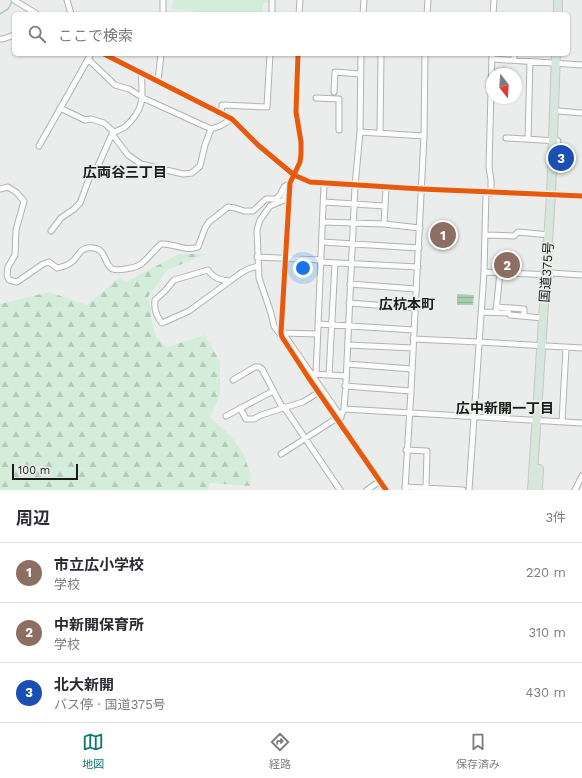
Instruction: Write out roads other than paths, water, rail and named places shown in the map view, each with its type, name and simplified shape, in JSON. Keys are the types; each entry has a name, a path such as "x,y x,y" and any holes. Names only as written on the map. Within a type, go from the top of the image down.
{"highway":[{"path":"558,0 558,12"},
{"path":"563,0 563,12"},
{"name":"国道375号","path":"556,141 559,111 559,64 557,56"},
{"name":"国道375号","path":"532,490 539,421 549,274 561,56"},
{"name":"国道375号","path":"544,347 543,318 549,274 549,235 554,195"},
{"name":"国道375号","path":"538,490 539,421"}],"street":[{"path":"14,0 34,12"},
{"path":"67,0 70,12"},
{"path":"163,0 163,12"},
{"path":"272,0 272,12"},
{"path":"299,12 300,0"},
{"path":"363,12 364,0"},
{"path":"427,12 428,0"},
{"path":"494,0 494,12"},
{"path":"0,39 12,36"},
{"path":"39,146 89,56 115,85 129,89 143,98 211,129 232,119"},
{"path":"108,56 232,119 258,145 294,175 310,182 386,188 582,196"},
{"path":"158,81 161,56"},
{"path":"221,113 222,105 267,107 270,56"},
{"path":"282,334 290,183 300,162 301,154 301,142 296,112 298,56"},
{"path":"281,454 339,418 344,409 355,186 360,132 361,56"},
{"path":"380,133 381,56"},
{"path":"425,56 424,136 420,228 405,488 463,490"},
{"path":"470,490 488,192 491,180 488,167 492,56 530,62 582,65"},
{"path":"528,140 530,62"},
{"path":"51,231 61,218 80,203 90,176 98,166 113,133 124,128 136,115 143,98 141,72"},
{"path":"334,92 334,72 360,74"},
{"path":"316,98 340,99 339,130"},
{"path":"60,108 85,120 91,119 104,123 128,155 141,164 183,174 192,173 200,166 211,129"},
{"path":"559,111 582,113"},
{"path":"360,132 424,136"},
{"path":"506,138 556,141"},
{"path":"0,189 8,187 16,192 24,201 16,230 15,255 8,267 7,275 9,280 17,282 43,264 49,262 57,268 66,266 75,259 80,251 86,248 98,249 103,253 109,266 117,270 140,265 160,244 167,243 171,246 193,249 198,247 205,228 209,222 228,208 253,211 266,199 276,199 280,195 284,186 290,183"},
{"path":"324,184 318,324 312,375 318,392 339,418"},
{"path":"384,224 386,188"},
{"path":"290,191 287,192 284,200 270,206 260,220 257,230 259,278 274,326 282,334 312,375 386,490"},
{"path":"324,202 385,206"},
{"path":"323,222 384,224 420,228"},
{"path":"486,235 514,236 518,232 549,235"},
{"path":"322,242 419,248"},
{"path":"258,257 418,267"},
{"path":"329,375 335,263"},
{"path":"229,281 220,280 214,277 208,270 174,280 155,300 154,308 157,317 162,323 189,312 229,281 248,269 258,266"},
{"path":"484,272 582,275"},
{"path":"496,310 500,272"},
{"path":"350,284 416,289"},
{"path":"349,303 416,308"},
{"path":"481,312 496,310 509,313 510,315 543,318"},
{"path":"318,324 414,330"},
{"path":"282,334 317,334"},
{"path":"413,340 582,348"},
{"path":"348,345 413,348"},
{"path":"562,422 566,348"},
{"path":"347,364 412,369"},
{"path":"233,380 255,367 262,369 283,407 340,490"},
{"path":"312,375 346,376"},
{"path":"345,386 411,391"},
{"path":"226,416 273,390"},
{"path":"240,408 246,419 254,419 283,407 303,402 318,392"},
{"path":"344,409 475,418 582,423"},
{"path":"406,450 428,451 426,488"},
{"path":"575,490 582,476"},
{"path":"367,490 380,481"}],"waterway":[{"path":"0,14 8,9 13,0"}],"place":[{"name":"北大新開","path":"561,158"},
{"name":"市立広小学校","path":"443,235"},
{"name":"中新開保育所","path":"507,265"}],"district":[{"name":"広両谷三丁目","path":"125,172"},
{"name":"広杭本町","path":"407,304"},
{"name":"広中新開一丁目","path":"505,408"}]}
